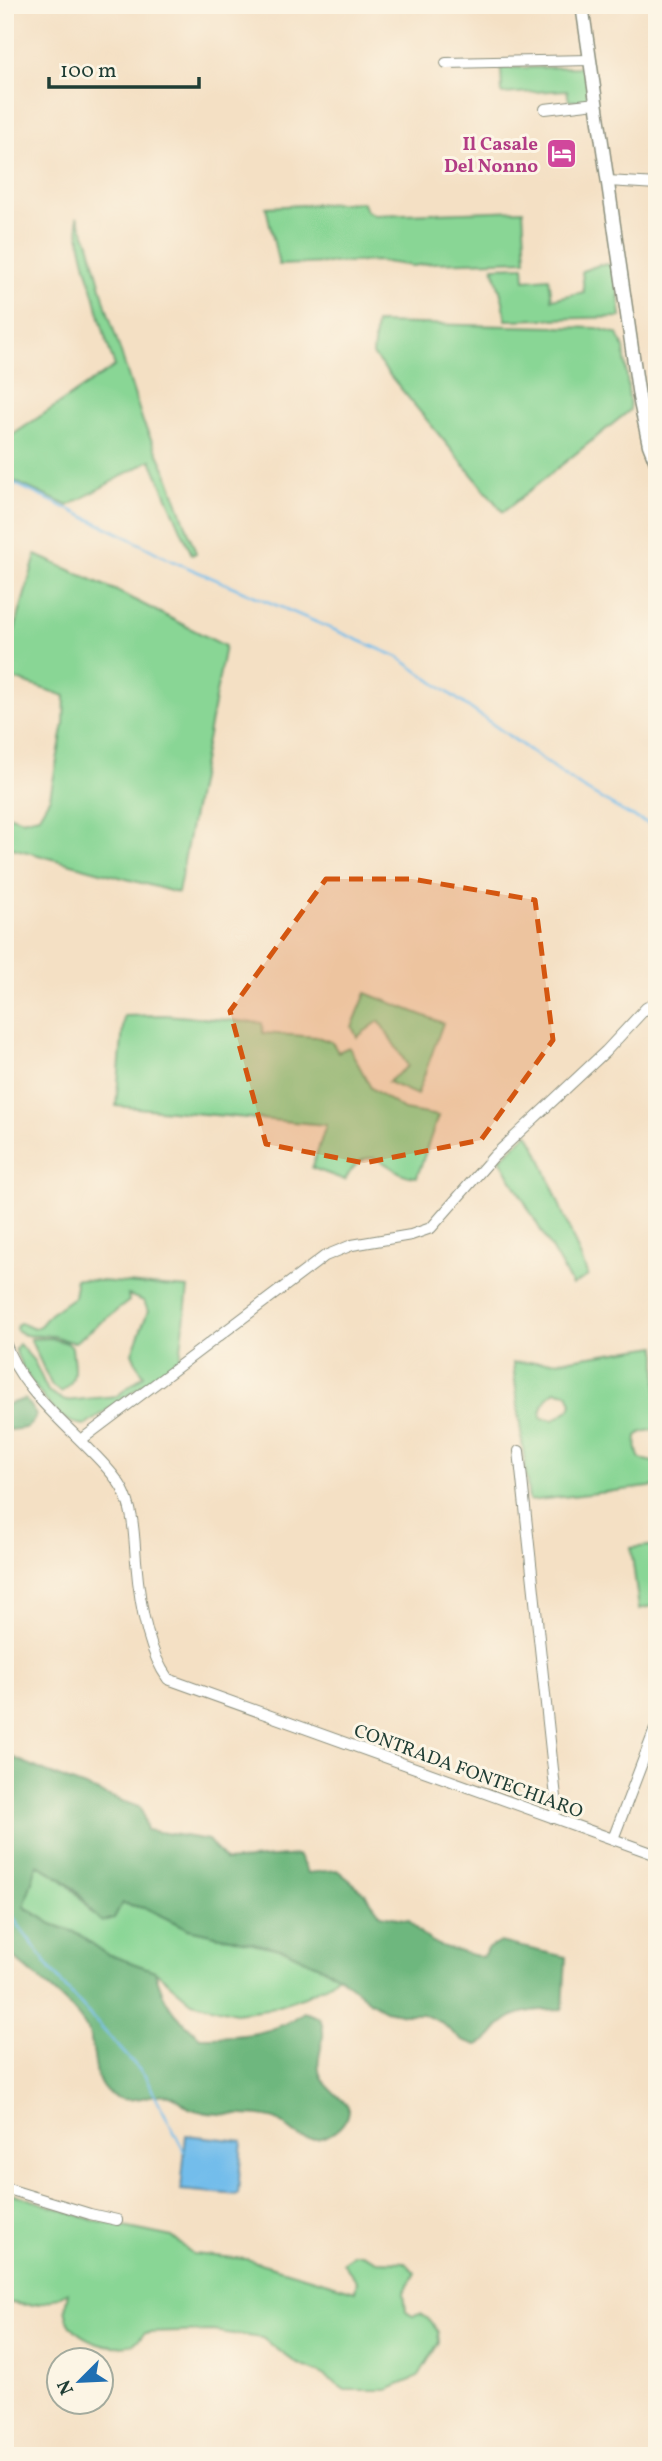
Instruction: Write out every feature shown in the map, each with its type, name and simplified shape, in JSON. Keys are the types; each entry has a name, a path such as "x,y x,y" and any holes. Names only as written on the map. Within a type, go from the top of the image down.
{"main road":[{"path":"582,5 639,397 649,445 657,465"}],"street":[{"path":"446,63 590,60"},
{"path":"545,109 596,103"},
{"path":"608,181 657,184"},
{"path":"81,1440 325,1255 352,1245 411,1235 430,1228 494,1156 606,1051 646,1008 657,1003"},
{"name":"CONTRADA FONTECHIARO","path":"5,1342 16,1369 35,1393 121,1486 130,1506 138,1584 158,1665 168,1679 657,1855"},
{"path":"519,1451 557,1807 553,1818"},
{"path":"613,1839 657,1724"},
{"path":"5,2188 117,2220"}],"highlighted area":[{"path":"326,879 412,879 535,900 553,1040 481,1140 364,1163 266,1144 230,1011"}],"green space":[{"path":"587,67 592,100 569,101 567,90 502,94 501,68"},
{"path":"362,202 366,210 374,215 523,210 526,260 413,266 378,261 279,265 266,207"},
{"path":"77,217 89,243 143,422 167,473 196,553 192,555 151,460 68,506 5,477 5,440 115,366 84,258"},
{"path":"615,264 621,317 506,320 493,267 524,266 525,280 549,278 552,299 584,292 582,271 599,265"},
{"path":"376,323 597,328 618,334 624,348 630,410 503,512 373,355"},
{"path":"36,555 117,591 225,646 178,893 5,846 5,814 22,820 39,816 50,797 64,724 65,696 5,676 5,664"},
{"path":"366,993 443,1023 417,1095 388,1082 408,1066 379,1021 357,1037 352,1027"},
{"path":"165,1015 262,1023 263,1033 317,1037 332,1042 338,1052 349,1047 371,1088 404,1110 438,1116 417,1177 397,1171 372,1158 364,1159 355,1166 345,1180 312,1168 326,1125 116,1106 124,1016"},
{"path":"528,1133 538,1151 588,1276 572,1285 500,1159"},
{"path":"75,1279 188,1288 180,1358 86,1425 71,1422 53,1409 30,1379 15,1349 19,1344 34,1361 48,1391 65,1401 117,1396 144,1375 132,1353 148,1311 144,1301 128,1295 129,1301 75,1342 53,1336 28,1336 16,1329 20,1323 34,1329 40,1326 50,1314 74,1297"},
{"path":"51,1338 72,1347 73,1377 67,1388 61,1392 52,1386 30,1339"},
{"path":"657,1346 657,1429 642,1432 637,1436 636,1445 640,1459 657,1463 657,1486 529,1501 513,1363 557,1361","holes":["556,1391 568,1393 572,1403 570,1409 554,1420 541,1418 543,1406 549,1396"]},
{"path":"25,1399 36,1415 34,1420 28,1427 5,1430 5,1405"},
{"path":"657,1545 657,1605 639,1609 631,1548"},
{"path":"5,1754 141,1808 147,1830 208,1840 226,1861 298,1855 308,1873 337,1870 364,1892 381,1915 409,1920 424,1936 441,1946 482,1957 488,1949 500,1942 566,1957 563,2009 515,2015 502,2024 489,2039 476,2045 460,2039 441,2022 422,2014 385,2010 338,1975 285,1950 188,1929 148,1909 122,1903 114,1918 102,1922 74,1889 37,1865 24,1907 52,1924 77,1933 107,1954 155,1971 171,2008 200,2037 255,2034 280,2026 304,2012 320,2018 323,2026 318,2063 321,2077 348,2106 340,2127 327,2136 311,2139 299,2136 272,2118 202,2112 166,2095 133,2099 116,2097 107,2092 99,2080 91,2038 82,2021 12,1956 5,1946"},
{"path":"37,1865 69,1886 93,1915 114,1918 121,1903 148,1909 188,1929 285,1950 338,1975 327,1985 305,1996 267,2009 235,2013 192,2002 155,1971 106,1954 77,1933 52,1924 24,1906"},
{"path":"5,2191 95,2221 172,2237 193,2254 246,2259 355,2291 357,2281 343,2263 354,2254 362,2254 377,2261 405,2262 415,2273 404,2293 406,2311 412,2316 421,2314 431,2321 438,2332 439,2342 418,2377 387,2390 345,2390 320,2373 296,2363 262,2338 213,2331 145,2333 134,2343 113,2346 83,2336 70,2323 65,2309 68,2292 38,2304 22,2305 5,2301"}],"water":[{"path":"186,2135 242,2141 238,2195 181,2190"}],"waterway":[{"path":"5,479 170,560 398,657 581,787 629,815 657,827"},
{"path":"5,1907 62,1984 145,2076 184,2151"}],"place":[{"name":"Il Casale Del Nonno","path":"561,154"}]}
